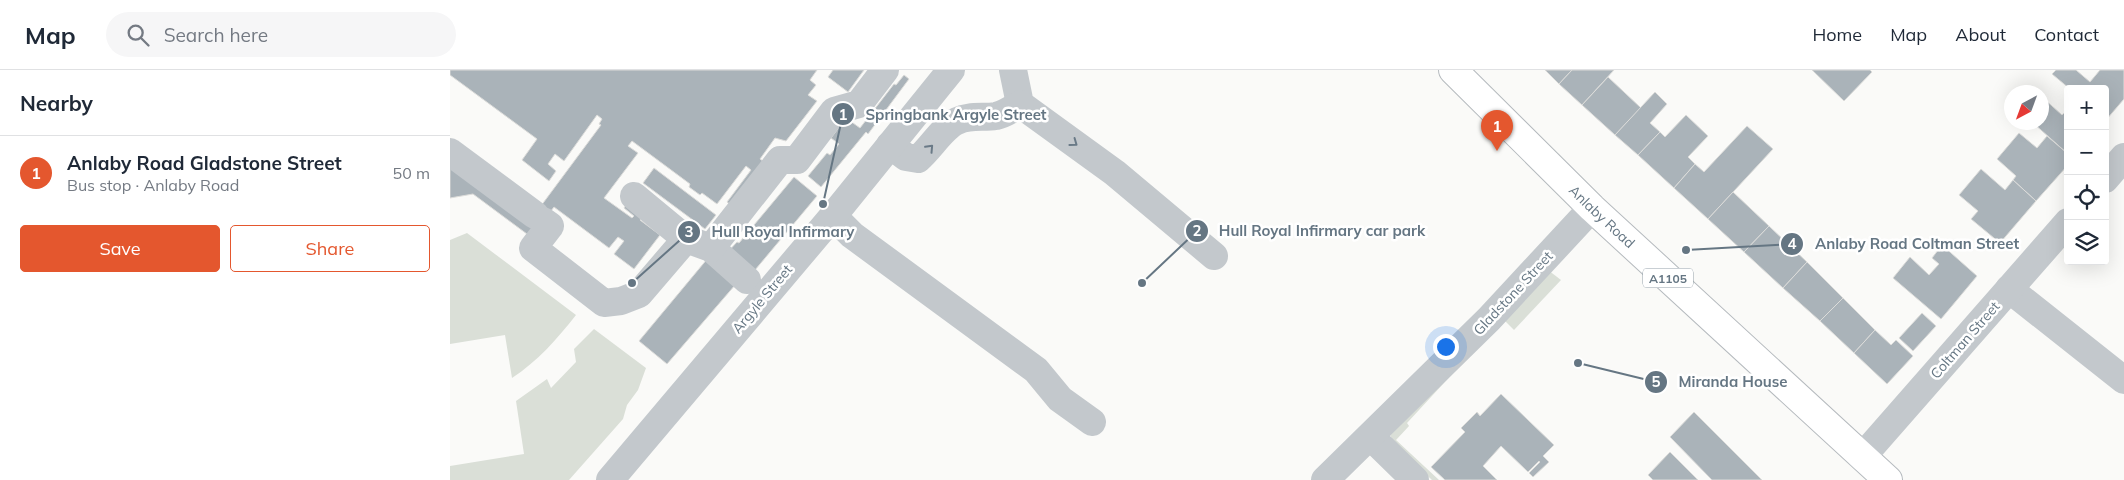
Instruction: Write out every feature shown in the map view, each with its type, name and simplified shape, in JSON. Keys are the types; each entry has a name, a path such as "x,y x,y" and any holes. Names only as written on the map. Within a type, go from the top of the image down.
{"main road":[{"name":"Anlaby Road","path":"1455,71 1592,208 1888,480"}],"street":[{"path":"450,152 550,226 533,248 604,303 621,301 639,294 699,243 780,160 797,160 834,111 859,104 885,70"},
{"name":"Argyle Street","path":"610,480 826,224 951,70"},
{"path":"1013,70 1020,104 1116,173 1218,251"},
{"path":"890,145 906,157 918,159 930,149 948,126 958,120 995,116 1005,113 1020,104"},
{"path":"2108,175 2124,157"},
{"path":"634,196 747,280"},
{"name":"Gladstone Street","path":"1325,480 1371,437 1489,319 1592,208"},
{"path":"826,224 852,236 1036,370 1060,399 1092,422"},
{"name":"Coltman Street","path":"1862,457 2064,227"},
{"path":"2009,289 2124,380"},
{"path":"1371,437 1415,480"}],"shaded area":[{"path":"467,233 576,315 547,349 512,378 505,335 450,344 450,240"},
{"path":"1548,270 1561,280 1514,330 1503,319"},
{"path":"594,329 646,368 638,390 627,405 623,419 569,480 450,480 450,466 524,454 516,401 547,379 551,388 576,362 574,349"},
{"path":"1455,371 1407,423 1409,426 1396,440 1439,480 1432,480 1395,445 1390,435"}],"building":[{"path":"450,70 817,70 810,80 816,85 808,95 817,101 786,141 775,138 760,159 767,164 735,208 727,202 751,170 746,166 717,204 702,193 700,195 689,187 690,184 632,141 628,146 638,153 604,198 632,218 634,216 624,208 628,202 644,215 640,220 660,235 634,269 614,254 624,241 618,237 609,248 554,207 531,237 473,194 450,198 450,162 529,222 601,125 599,124 602,119 597,115 564,161 555,154 548,164 556,171 549,181 522,160 537,139 450,75"},
{"path":"833,70 864,70 848,92 828,77"},
{"path":"1545,70 1572,70 1559,84"},
{"path":"1572,70 1614,70 1582,105 1559,84"},
{"path":"1812,70 1870,70 1872,72 1844,101"},
{"path":"2056,70 2076,70 2090,82 2100,70 2124,70 2124,99 2109,116 2109,85 2065,85 2052,74"},
{"path":"904,75 909,79 868,134 866,132 821,187 808,176 827,153 830,155 839,144 831,138 846,118 860,128 894,84 896,85"},
{"path":"1608,77 1641,108 1615,135 1582,105"},
{"path":"1655,92 1667,104 1650,123 1660,132 1638,155 1615,135"},
{"path":"2049,103 2062,115 2064,113 2064,150 2041,130 2049,130"},
{"path":"1686,115 1708,136 1688,157 1695,164 1674,188 1638,155 1660,132 1665,137"},
{"path":"1747,126 1773,149 1708,219 1674,188 1695,164 1704,172"},
{"path":"2019,133 2037,148 2047,136 2064,151 2064,170 2036,201 2013,180 2016,176 1997,159"},
{"path":"654,168 716,215 705,229 643,183"},
{"path":"1981,169 2005,190 2013,180 2036,201 2000,243 1971,219 1978,211 1959,195"},
{"path":"794,177 817,196 750,276 724,256 737,242 739,243"},
{"path":"1733,192 1769,226 1744,252 1708,219"},
{"path":"1769,226 1807,262 1783,288 1744,252"},
{"path":"1942,245 1977,276 1941,319 1893,278 1910,257 1929,275 1939,264 1932,258"},
{"path":"713,252 742,277 667,364 639,341"},
{"path":"1807,262 1843,298 1820,321 1783,288"},
{"path":"1843,298 1875,330 1854,353 1820,321"},
{"path":"1922,313 1936,326 1913,351 1899,338"},
{"path":"1875,330 1891,345 1896,340 1913,356 1887,384 1854,353"},
{"path":"1501,394 1554,445 1543,456 1549,462 1533,477 1529,473 1539,461 1528,472 1501,446 1483,466 1497,480 1445,480 1431,467 1465,432 1461,428 1477,412 1480,416"},
{"path":"1694,412 1762,480 1712,480 1670,437"},
{"path":"1670,452 1698,480 1653,480 1648,475"}],"place":[{"name":"Anlaby Road Gladstone Street","path":"1497,151"},
{"name":"Springbank Argyle Street","path":"823,204"},
{"name":"Anlaby Road Coltman Street","path":"1686,250"},
{"name":"Hull Royal Infirmary","path":"632,283"},
{"name":"Hull Royal Infirmary car park","path":"1142,283"},
{"name":"Miranda House","path":"1578,363"}]}
